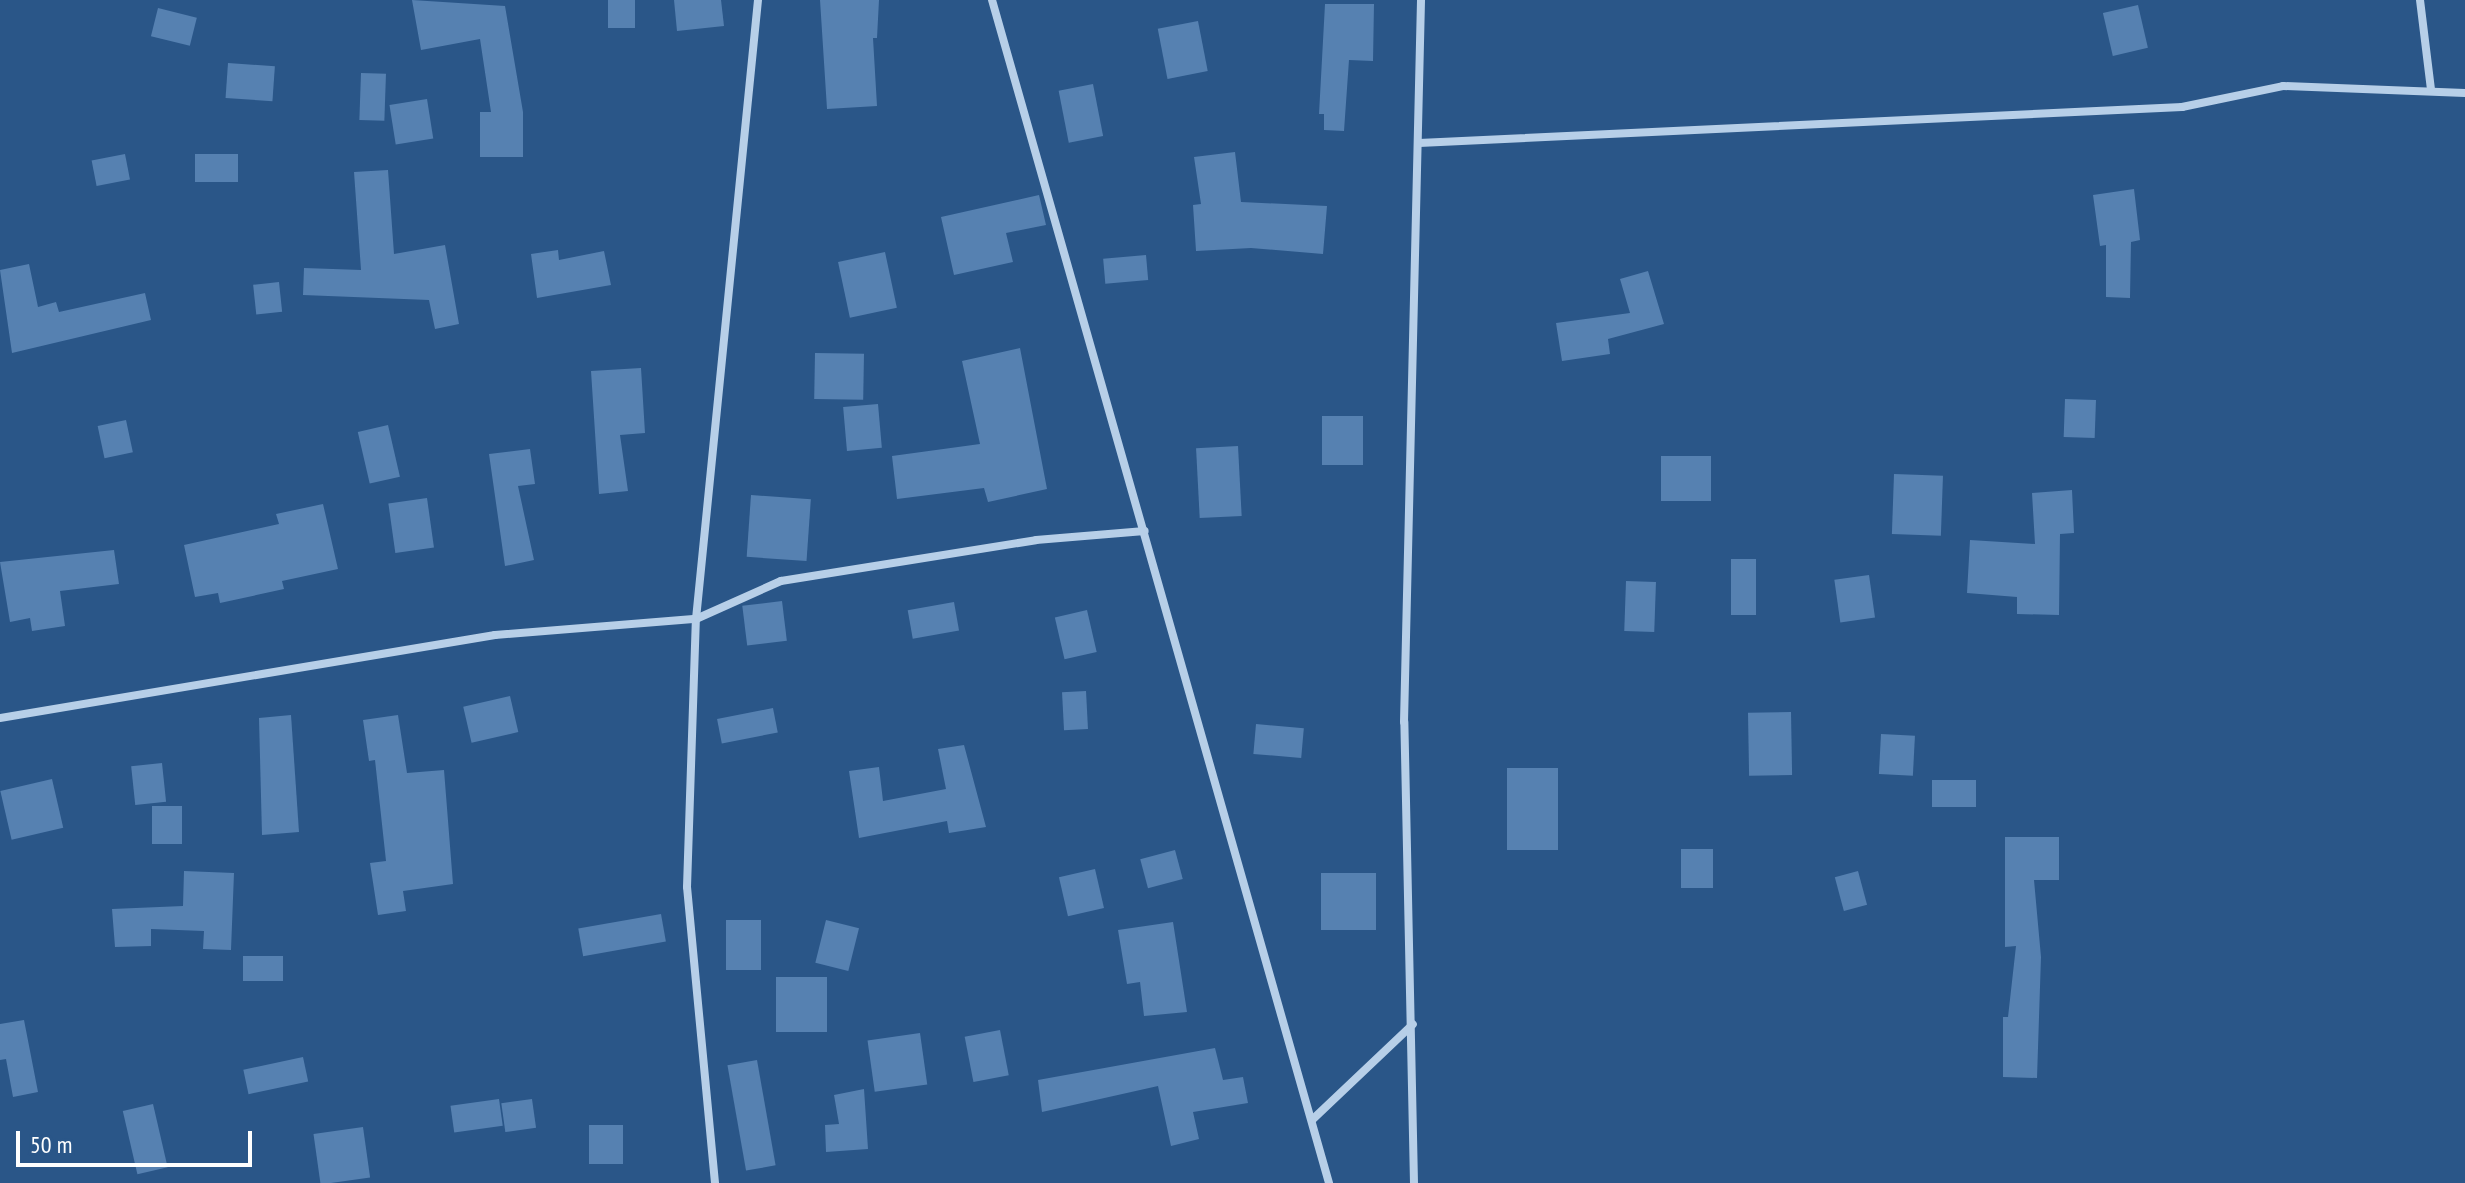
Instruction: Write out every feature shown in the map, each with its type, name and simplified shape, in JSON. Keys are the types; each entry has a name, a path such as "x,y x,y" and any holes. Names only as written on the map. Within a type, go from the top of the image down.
{"street":[{"path":"715,1183 687,887 696,619 758,0"},
{"path":"992,0 1329,1183"},
{"path":"1414,1183 1413,1024 1404,722 1421,0"},
{"path":"2420,0 2431,90"},
{"path":"1419,143 2182,107 2283,86 2465,93"},
{"path":"0,718 495,635 696,619 781,581 1036,540 1145,531"},
{"path":"1312,1120 1413,1024"}],"building":[{"path":"412,0 505,6 523,112 523,157 480,157 480,112 491,112 480,39 421,50"},
{"path":"608,0 635,0 635,28 608,28"},
{"path":"674,0 721,0 724,26 677,31"},
{"path":"820,0 879,0 877,38 873,38 877,106 827,109"},
{"path":"1325,4 1374,4 1373,61 1349,60 1344,131 1324,130 1324,114 1319,114"},
{"path":"2138,5 2148,48 2113,56 2103,13"},
{"path":"158,8 197,18 190,46 151,36"},
{"path":"1198,21 1208,71 1167,79 1158,29"},
{"path":"228,63 275,66 272,101 226,98"},
{"path":"361,73 386,74 384,121 359,120"},
{"path":"1093,84 1103,136 1069,143 1059,91"},
{"path":"427,99 433,139 396,144 389,105"},
{"path":"1235,152 1241,202 1327,206 1323,254 1251,248 1196,251 1193,205 1201,204 1194,157"},
{"path":"125,154 130,180 97,186 92,160"},
{"path":"195,154 238,154 238,182 195,182"},
{"path":"388,170 394,254 445,245 459,324 435,329 429,300 303,295 304,268 361,270 354,172"},
{"path":"2134,189 2140,240 2131,242 2130,298 2106,297 2106,245 2100,246 2093,195"},
{"path":"1039,195 1046,225 1006,233 1013,262 954,275 941,217"},
{"path":"558,250 559,260 604,251 611,285 537,298 531,254"},
{"path":"885,252 897,308 850,318 838,262"},
{"path":"1146,255 1148,280 1105,284 1103,259"},
{"path":"29,264 38,307 56,302 59,312 145,293 151,320 12,353 0,270"},
{"path":"1648,271 1664,324 1608,339 1610,354 1562,361 1556,323 1630,313 1620,279"},
{"path":"279,282 282,312 256,315 253,285"},
{"path":"1020,348 1047,489 988,502 984,488 897,499 892,456 980,444 962,361"},
{"path":"815,353 864,354 863,400 814,399"},
{"path":"641,368 645,433 620,435 628,491 599,494 591,371"},
{"path":"2065,399 2096,400 2095,438 2064,437"},
{"path":"878,404 882,448 847,451 843,407"},
{"path":"1322,416 1363,416 1363,465 1322,465"},
{"path":"126,420 133,452 104,458 98,426"},
{"path":"388,425 400,477 370,484 358,432"},
{"path":"1238,446 1242,516 1200,518 1196,448"},
{"path":"530,449 535,484 518,486 534,560 505,566 489,454"},
{"path":"1661,456 1711,456 1711,501 1661,501"},
{"path":"1894,474 1943,476 1941,536 1892,534"},
{"path":"2072,490 2074,533 2060,534 2059,615 2017,614 2017,597 1967,593 1970,540 2035,544 2032,493"},
{"path":"751,495 811,499 807,561 747,557"},
{"path":"427,498 434,548 395,553 388,503"},
{"path":"323,504 338,569 282,581 284,589 220,603 218,593 195,597 184,545 279,524 276,514"},
{"path":"114,550 119,584 60,591 65,626 32,631 30,618 10,622 0,562"},
{"path":"1731,559 1756,559 1756,615 1731,615"},
{"path":"1869,575 1875,618 1840,622 1834,580"},
{"path":"1626,581 1656,582 1654,632 1624,631"},
{"path":"782,601 787,641 747,646 742,606"},
{"path":"954,602 959,631 913,639 908,610"},
{"path":"1087,610 1097,652 1065,659 1055,617"},
{"path":"1086,691 1088,729 1064,730 1062,692"},
{"path":"510,696 518,732 472,743 463,707"},
{"path":"773,708 778,733 722,743 717,719"},
{"path":"1791,712 1792,775 1749,776 1748,713"},
{"path":"291,715 299,832 262,835 259,718"},
{"path":"398,715 407,773 444,770 453,884 403,891 406,911 378,915 370,863 386,861 375,760 369,761 363,720"},
{"path":"1256,724 1304,728 1301,758 1253,754"},
{"path":"1881,734 1915,736 1913,776 1879,774"},
{"path":"964,745 986,827 949,833 947,821 859,838 849,771 879,767 883,801 946,789 938,749"},
{"path":"162,763 166,802 135,805 131,766"},
{"path":"1507,768 1558,768 1558,850 1507,850"},
{"path":"52,779 63,828 12,840 0,791"},
{"path":"1932,780 1976,780 1976,807 1932,807"},
{"path":"152,806 182,806 182,844 152,844"},
{"path":"2005,837 2059,837 2059,880 2034,880 2041,957 2037,1078 2003,1077 2003,1017 2008,1017 2016,946 2005,947"},
{"path":"1681,849 1713,849 1713,888 1681,888"},
{"path":"1175,850 1183,879 1148,888 1140,859"},
{"path":"1095,869 1104,908 1068,916 1059,877"},
{"path":"184,871 234,873 231,950 203,949 204,931 151,929 151,946 115,947 112,909 183,906"},
{"path":"1858,871 1867,905 1844,911 1835,877"},
{"path":"1321,873 1376,873 1376,930 1321,930"},
{"path":"661,914 666,942 583,956 578,929"},
{"path":"726,920 761,920 761,970 726,970"},
{"path":"826,920 859,928 848,971 815,963"},
{"path":"1173,922 1187,1012 1144,1016 1140,982 1127,984 1118,930"},
{"path":"243,956 283,956 283,981 243,981"},
{"path":"776,977 827,977 827,1032 776,1032"},
{"path":"24,1020 38,1092 13,1097 6,1059 0,1060 0,1024"},
{"path":"1000,1030 1009,1075 973,1082 965,1037"},
{"path":"920,1033 927,1084 875,1092 868,1040"},
{"path":"1215,1048 1223,1080 1243,1077 1248,1103 1193,1112 1199,1139 1171,1146 1158,1086 1042,1112 1038,1080"},
{"path":"303,1057 308,1081 249,1094 243,1070"},
{"path":"757,1060 776,1165 746,1171 727,1065"},
{"path":"864,1089 868,1149 826,1152 825,1125 839,1124 834,1095"},
{"path":"499,1099 503,1126 454,1133 450,1106"},
{"path":"532,1099 536,1128 505,1132 501,1103"},
{"path":"153,1104 168,1167 137,1174 123,1111"},
{"path":"589,1125 623,1125 623,1164 589,1164"},
{"path":"363,1127 370,1178 320,1183 313,1134"}]}
